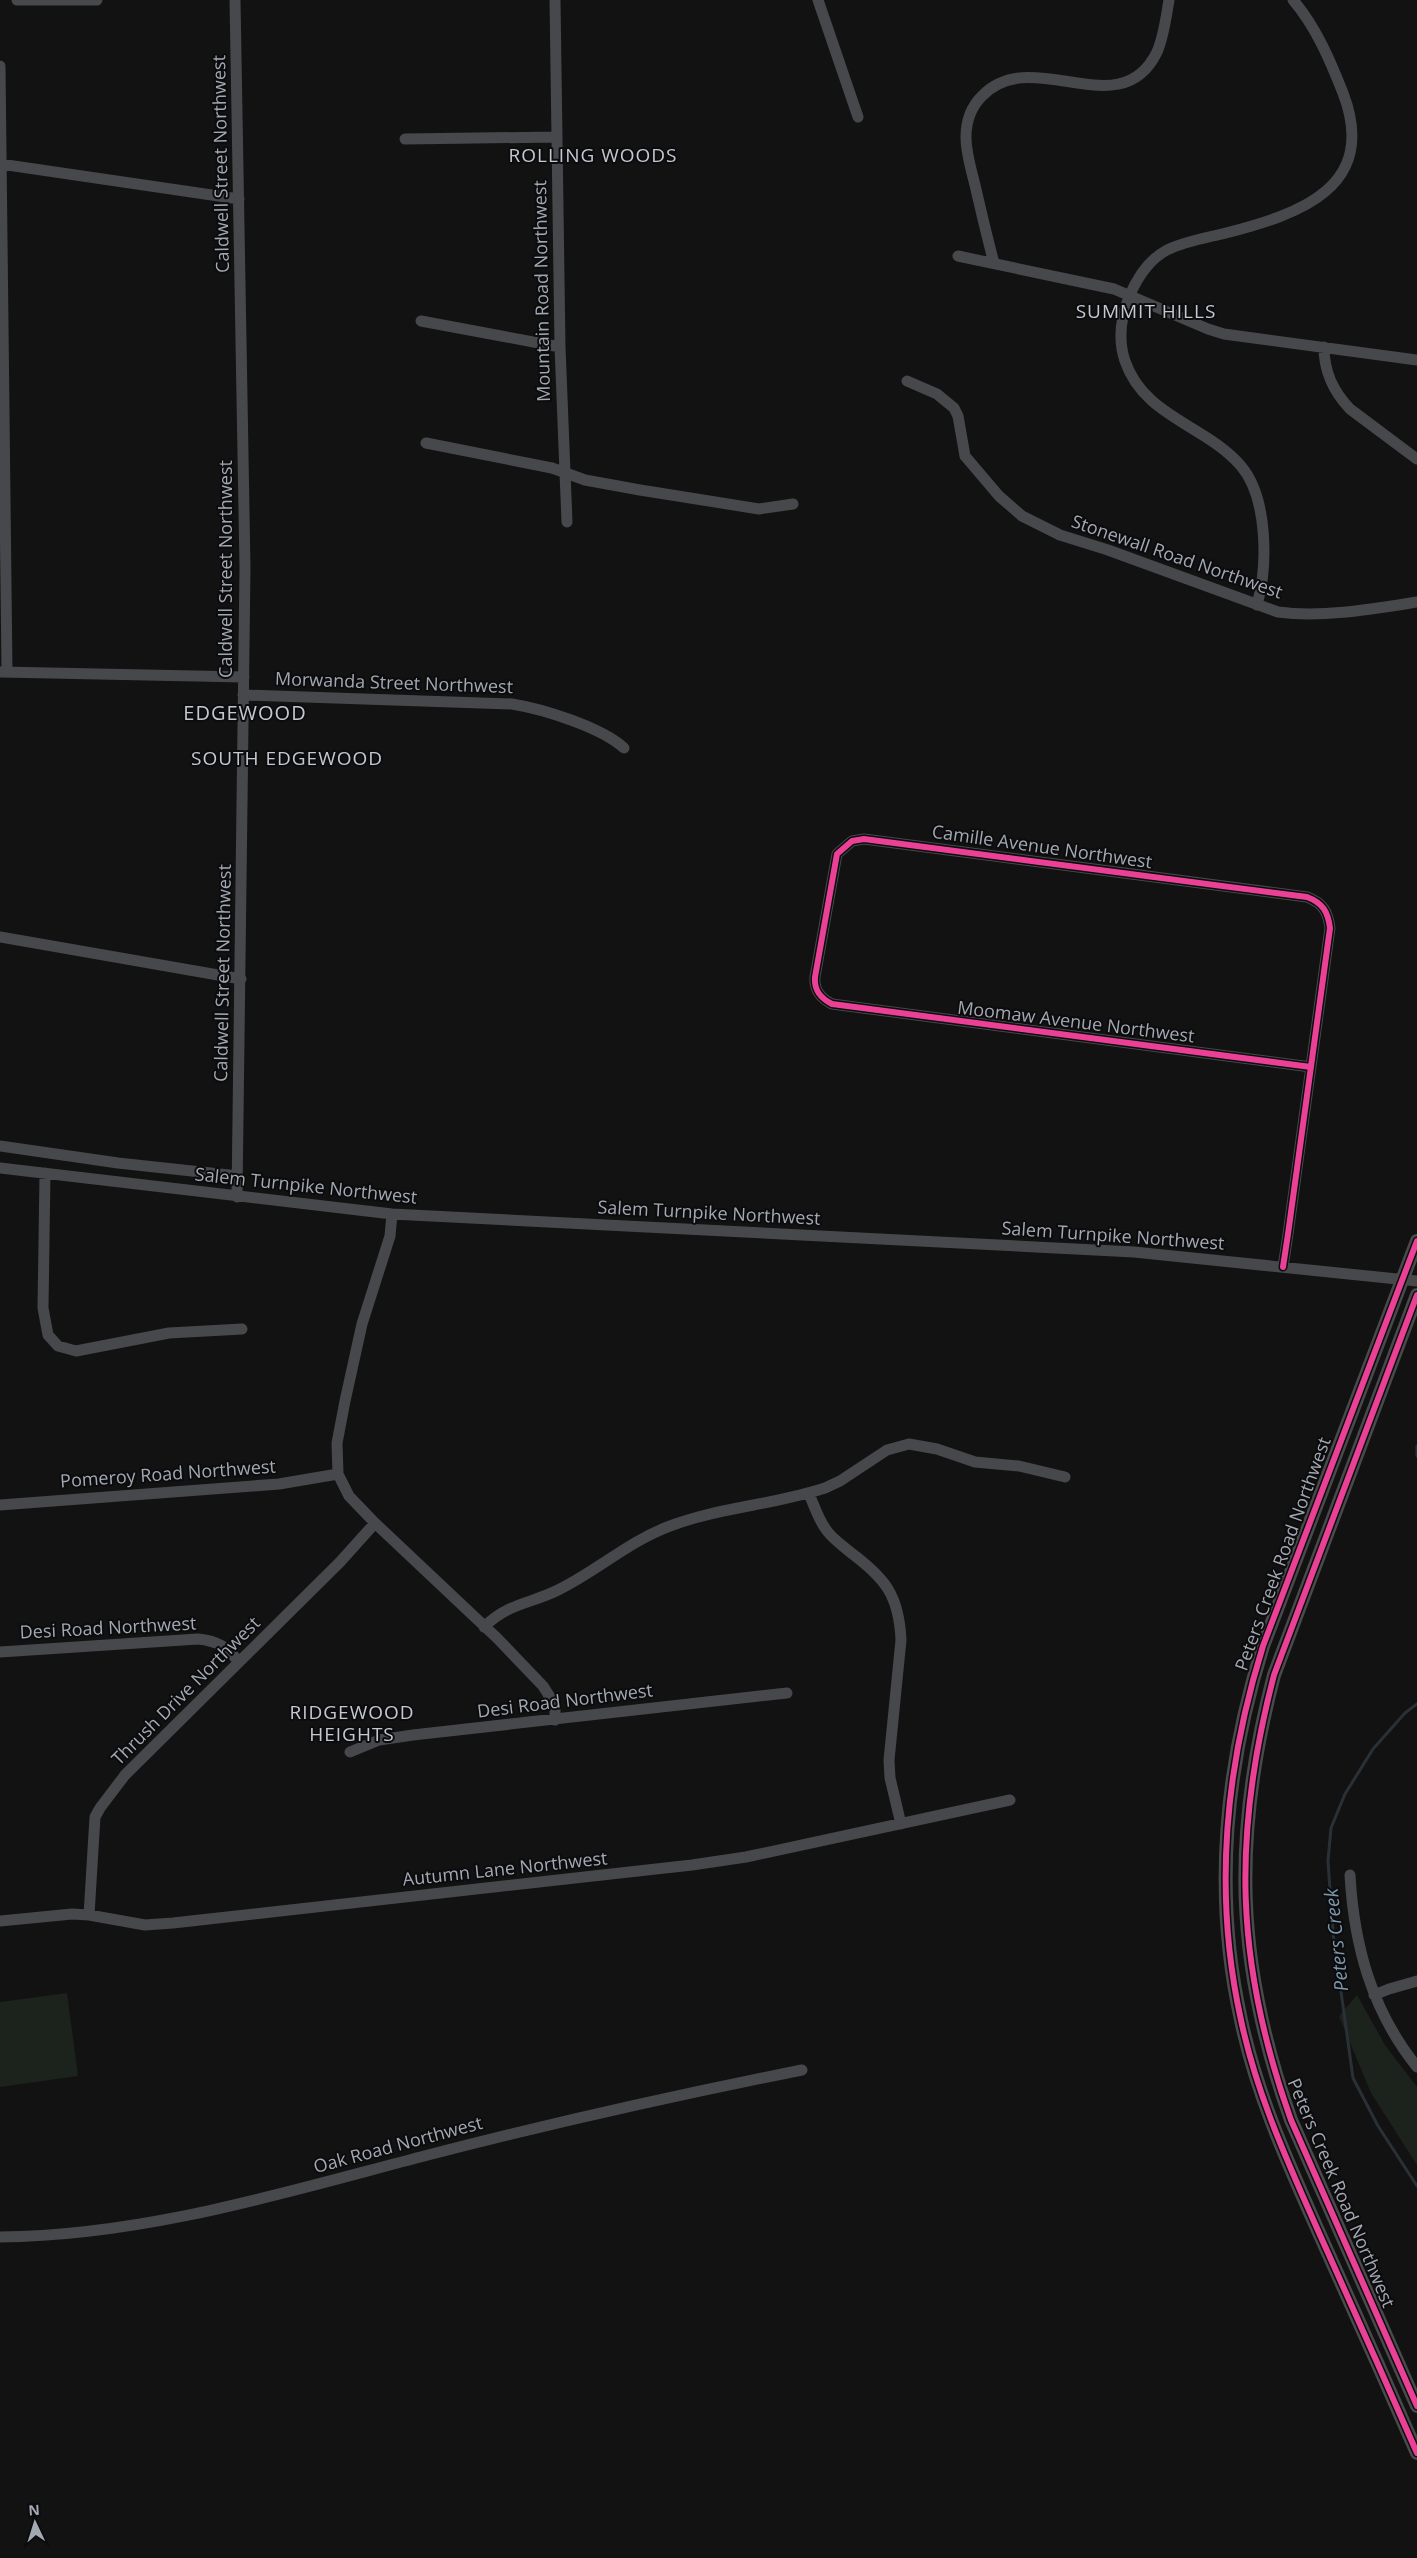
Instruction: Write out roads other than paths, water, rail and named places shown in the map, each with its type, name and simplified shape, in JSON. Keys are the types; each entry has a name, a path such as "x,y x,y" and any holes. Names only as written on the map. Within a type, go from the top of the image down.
{"main road":[{"name":"Peters Creek Road Northwest","path":"1417,1241 1263,1646 1238,1740 1229,1797 1225,1877 1226,1915 1236,1997 1258,2086 1278,2139 1417,2453"},
{"name":"Peters Creek Road Northwest","path":"1417,1295 1274,1674 1252,1771 1245,1842 1244,1896 1253,1980 1261,2024 1275,2076 1291,2120 1417,2406"}],"street":[{"path":"17,0 97,0"},
{"name":"Caldwell Street Northwest","path":"235,0 245,568 237,1197"},
{"name":"Mountain Road Northwest","path":"555,0 560,347 567,522"},
{"path":"818,0 858,117"},
{"path":"994,263 967,150 967,124 975,103 996,84 1015,77 1041,77 1106,86 1127,81 1140,73 1156,53 1170,0"},
{"path":"1257,605 1262,580 1262,520 1257,494 1249,478 1231,456 1157,407 1136,385 1128,371 1121,343 1124,311 1130,295 1144,268 1166,251 1179,245 1260,224 1297,210 1326,192 1342,174 1351,152 1353,138 1349,108 1323,46 1312,26 1293,0"},
{"path":"0,66 4,672 244,677"},
{"path":"406,139 556,137"},
{"path":"1,164 239,199"},
{"path":"958,256 1094,284 1130,295 1208,329 1224,334 1417,360"},
{"path":"421,321 560,347"},
{"path":"1324,347 1326,369 1341,399 1350,409 1417,459"},
{"name":"Stonewall Road Northwest","path":"907,381 937,394 954,408 958,416 962,448 965,456 999,496 1031,522 1060,535 1133,558 1257,605 1291,614 1417,602"},
{"path":"426,443 552,468 585,480 759,510 793,504"},
{"name":"Morwanda Street Northwest","path":"244,695 512,704 526,706 592,727 606,734 624,748"},
{"name":"Camille Avenue Northwest","path":"836,1005 820,996 814,983 820,941 837,854 844,846 861,839 1307,897 1325,908 1330,928 1283,1267"},
{"path":"0,937 241,980"},
{"name":"Moomaw Avenue Northwest","path":"836,1005 1311,1067"},
{"path":"0,1146 118,1163 238,1176"},
{"name":"Salem Turnpike Northwest","path":"0,1168 392,1214 1134,1252 1417,1281"},
{"path":"45,1173 43,1308 48,1335 58,1346 76,1351 169,1333 242,1329"},
{"path":"392,1214 390,1236 362,1324 345,1401 337,1443 338,1474 349,1496 484,1626 551,1697 555,1705 555,1720"},
{"path":"484,1626 504,1610 546,1596 583,1578 650,1534 672,1525 723,1511 809,1494 840,1481 887,1450 909,1444 937,1449 975,1462 1020,1466 1065,1477"},
{"name":"Pomeroy Road Northwest","path":"0,1504 279,1484 338,1474"},
{"path":"809,1494 825,1529 872,1569 890,1589 895,1601 900,1621 901,1640 889,1760 890,1778 901,1824"},
{"name":"Thrush Drive Northwest","path":"89,1914 93,1878 93,1830 100,1808 125,1775 340,1562 375,1523"},
{"name":"Desi Road Northwest","path":"0,1652 198,1639 219,1643 228,1649 239,1662"},
{"name":"Desi Road Northwest","path":"350,1752 379,1740 787,1693"},
{"name":"Autumn Lane Northwest","path":"0,1922 72,1914 89,1914 138,1924 173,1923 654,1870 746,1857 1010,1800"},
{"path":"1350,1875 1356,1932 1374,1996 1397,2040 1417,2067"},
{"path":"1374,1996 1389,1989 1417,1981"},
{"name":"Oak Road Northwest","path":"0,2236 77,2232 209,2210 519,2131 613,2112 682,2094 802,2070"}],"waterway":[{"name":"Peters Creek","path":"1417,1446 1417,1456"},
{"name":"Peters Creek","path":"1417,1704 1405,1713 1373,1749 1345,1794 1331,1828 1328,1861 1333,1934 1353,2078 1378,2126 1417,2186"}],"district":[{"name":"ROLLING WOODS","path":"593,155"},
{"name":"SUMMIT HILLS","path":"1146,311"},
{"name":"EDGEWOOD","path":"245,713"},
{"name":"SOUTH EDGEWOOD","path":"287,758"},
{"name":"RIDGEWOOD HEIGHTS","path":"352,1723"}]}
